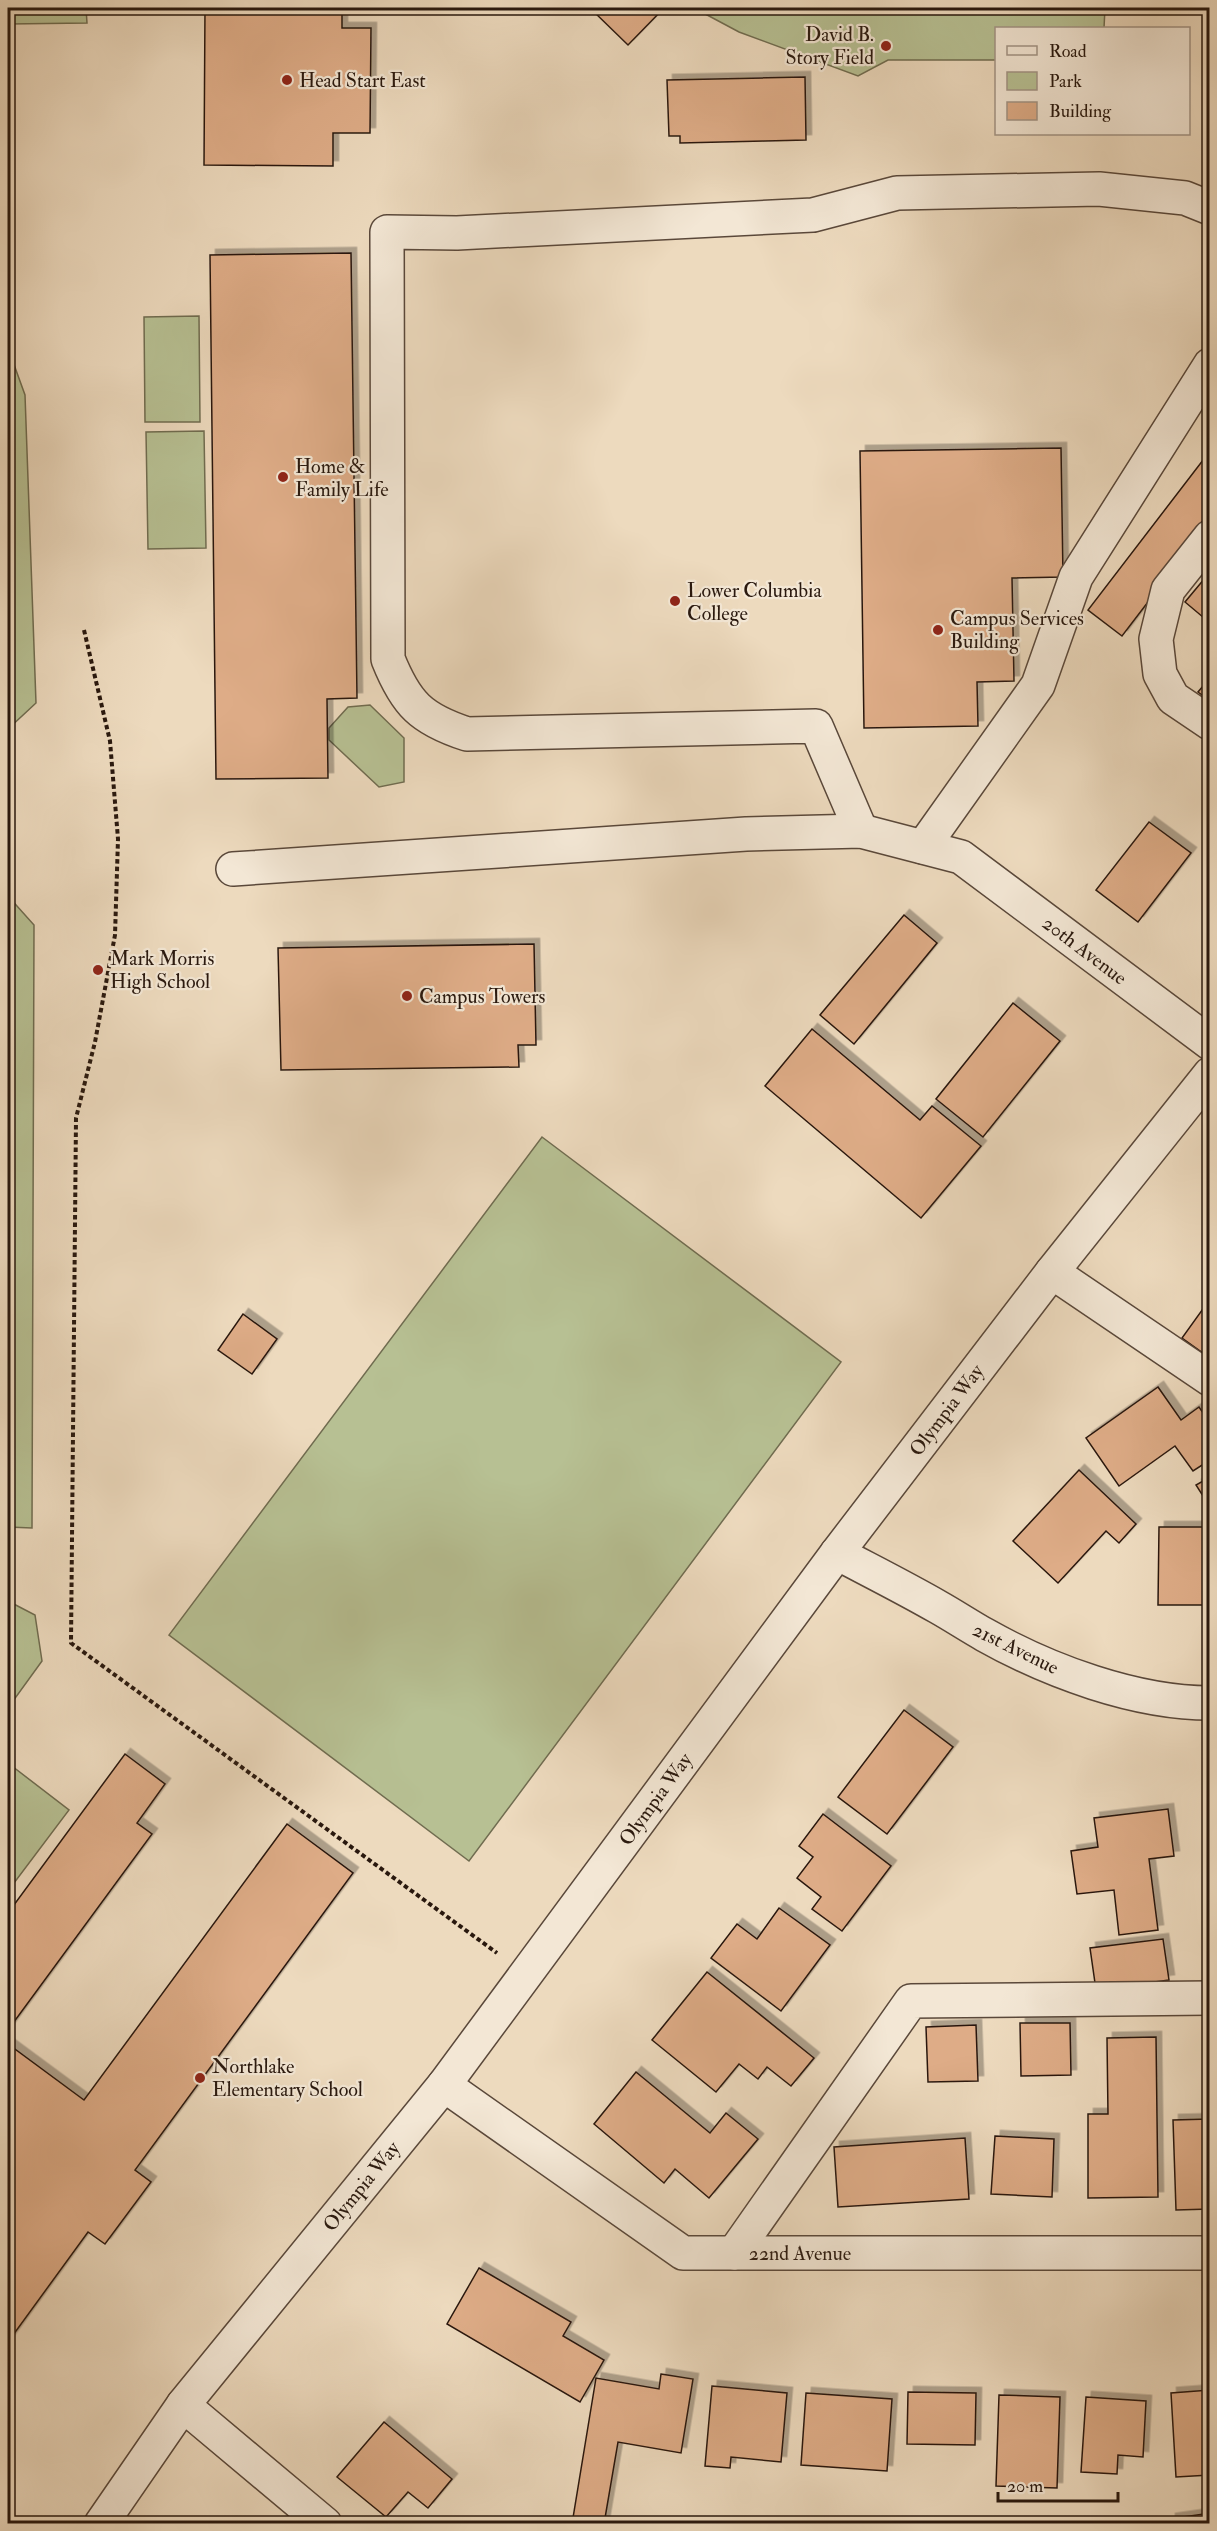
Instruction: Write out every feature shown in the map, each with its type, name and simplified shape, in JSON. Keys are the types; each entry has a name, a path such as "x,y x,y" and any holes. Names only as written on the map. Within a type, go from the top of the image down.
{"street":[{"path":"861,831 816,726 467,734 440,725 416,709 399,686 388,659 387,232 457,233 813,215 897,193 1098,189 1185,198 1209,208"},
{"path":"233,869 746,834 861,831 923,847 1038,685 1076,577 1209,365"},
{"path":"1209,537 1168,590 1156,639 1160,674 1173,698 1209,723"},
{"name":"20th Avenue","path":"923,847 961,857 1209,1043"},
{"name":"Olympia Way","path":"101,2523 183,2405 444,2085 837,1553 1052,1272 1209,1074"},
{"path":"1052,1272 1209,1379"},
{"name":"21st Avenue","path":"837,1553 985,1635 1048,1665 1122,1690 1183,1703 1209,1703"},
{"path":"734,2253 911,2001 1209,1998"},
{"name":"22nd Avenue","path":"444,2085 683,2253 1209,2253"},
{"path":"183,2405 325,2523"}],"path":[{"path":"84,630 110,741 118,838 115,934 95,1042 76,1118 70,1643 526,1974"}],"green space":[{"path":"8,8 86,8 87,23 8,24"},
{"name":"David B. Story Field","path":"694,8 1105,8 1104,27 995,27 995,60 888,60 858,76 739,32"},
{"path":"199,316 200,422 145,422 144,317"},
{"path":"8,348 25,395 36,703 8,729"},
{"path":"204,431 206,548 148,549 146,432"},
{"path":"370,705 404,738 404,782 379,787 329,740 329,728 348,707"},
{"path":"8,896 34,925 32,1528 8,1527"},
{"path":"542,1137 841,1362 469,1861 169,1635"},
{"path":"8,1601 35,1615 42,1661 8,1708"},
{"path":"8,1763 69,1810 8,1891"}],"building":[{"name":"Head Start East","path":"205,8 342,8 342,28 371,28 370,133 333,133 333,166 204,165"},
{"path":"590,8 664,8 628,45"},
{"path":"805,77 806,140 680,143 680,136 669,136 667,80"},
{"name":"Home & Family Life","path":"351,253 357,698 327,699 328,778 216,779 210,255"},
{"name":"Campus Services Building","path":"1061,448 1063,577 1012,578 1014,681 977,682 978,726 864,728 860,451"},
{"path":"1210,451 1210,521 1122,636 1088,610"},
{"path":"1210,572 1210,623 1185,602"},
{"path":"1210,678 1210,701 1198,692"},
{"path":"1149,822 1191,853 1138,922 1096,890"},
{"path":"904,915 937,943 854,1044 820,1015"},
{"name":"Campus Towers","path":"534,944 536,1045 518,1045 519,1067 281,1070 278,948"},
{"path":"1013,1003 1060,1041 983,1137 936,1099"},
{"path":"812,1029 920,1120 932,1106 981,1146 921,1218 765,1086"},
{"path":"1210,1299 1210,1358 1182,1338"},
{"path":"243,1314 277,1339 252,1374 218,1350"},
{"path":"1158,1387 1181,1420 1199,1407 1210,1423 1210,1460 1193,1471 1175,1446 1119,1486 1086,1438"},
{"path":"1079,1470 1136,1524 1119,1543 1106,1531 1058,1583 1013,1541"},
{"path":"1210,1477 1210,1507 1196,1485"},
{"path":"1159,1527 1210,1527 1210,1605 1158,1605"},
{"path":"904,1710 953,1747 887,1834 838,1797"},
{"path":"125,1754 165,1784 137,1823 152,1834 8,2030 8,1913"},
{"path":"1168,1809 1174,1856 1149,1859 1158,1930 1119,1935 1114,1890 1077,1894 1071,1851 1098,1847 1094,1818"},
{"path":"823,1814 891,1866 842,1931 812,1909 821,1897 797,1878 813,1857 799,1846"},
{"path":"287,1824 353,1873 135,2170 151,2182 105,2244 88,2232 8,2342 8,2044 84,2100"},
{"path":"779,1908 830,1945 781,2011 711,1958 737,1924 757,1939"},
{"path":"1163,1939 1169,1980 1096,1990 1090,1948"},
{"path":"707,1972 814,2058 791,2086 767,2067 758,2079 739,2064 716,2092 652,2040"},
{"path":"1020,2023 1070,2023 1071,2075 1021,2076"},
{"path":"976,2025 978,2081 928,2082 926,2027"},
{"path":"1156,2037 1158,2197 1088,2198 1088,2114 1108,2114 1107,2038"},
{"path":"636,2072 710,2133 726,2113 758,2139 709,2198 675,2169 664,2183 594,2124"},
{"path":"1210,2119 1210,2209 1176,2210 1173,2120"},
{"path":"995,2136 1054,2139 1052,2197 991,2194"},
{"path":"965,2138 969,2199 838,2207 834,2147"},
{"path":"479,2268 571,2322 563,2336 604,2360 580,2402 447,2324"},
{"path":"661,2374 693,2379 681,2453 618,2442 604,2524 572,2524 596,2378 659,2389"},
{"path":"712,2386 787,2393 781,2462 731,2457 730,2468 705,2466"},
{"path":"1210,2390 1210,2475 1176,2477 1171,2393"},
{"path":"908,2392 976,2393 975,2445 907,2444"},
{"path":"806,2393 892,2399 887,2471 801,2465"},
{"path":"999,2395 1060,2397 1057,2488 996,2486"},
{"path":"1086,2397 1146,2401 1143,2457 1118,2455 1117,2474 1081,2472"},
{"path":"384,2422 452,2479 428,2508 408,2492 386,2517 337,2477"},
{"path":"1210,2513 1210,2524 1170,2524 1170,2519"}],"place":[{"name":"David B. Story Field","path":"886,46"},
{"name":"Head Start East","path":"287,80"},
{"name":"Home & Family Life","path":"283,477"},
{"name":"Lower Columbia College","path":"675,601"},
{"name":"Campus Services Building","path":"938,630"},
{"name":"Mark Morris High School","path":"98,970"},
{"name":"Campus Towers","path":"407,996"},
{"name":"Northlake Elementary School","path":"200,2078"}]}
